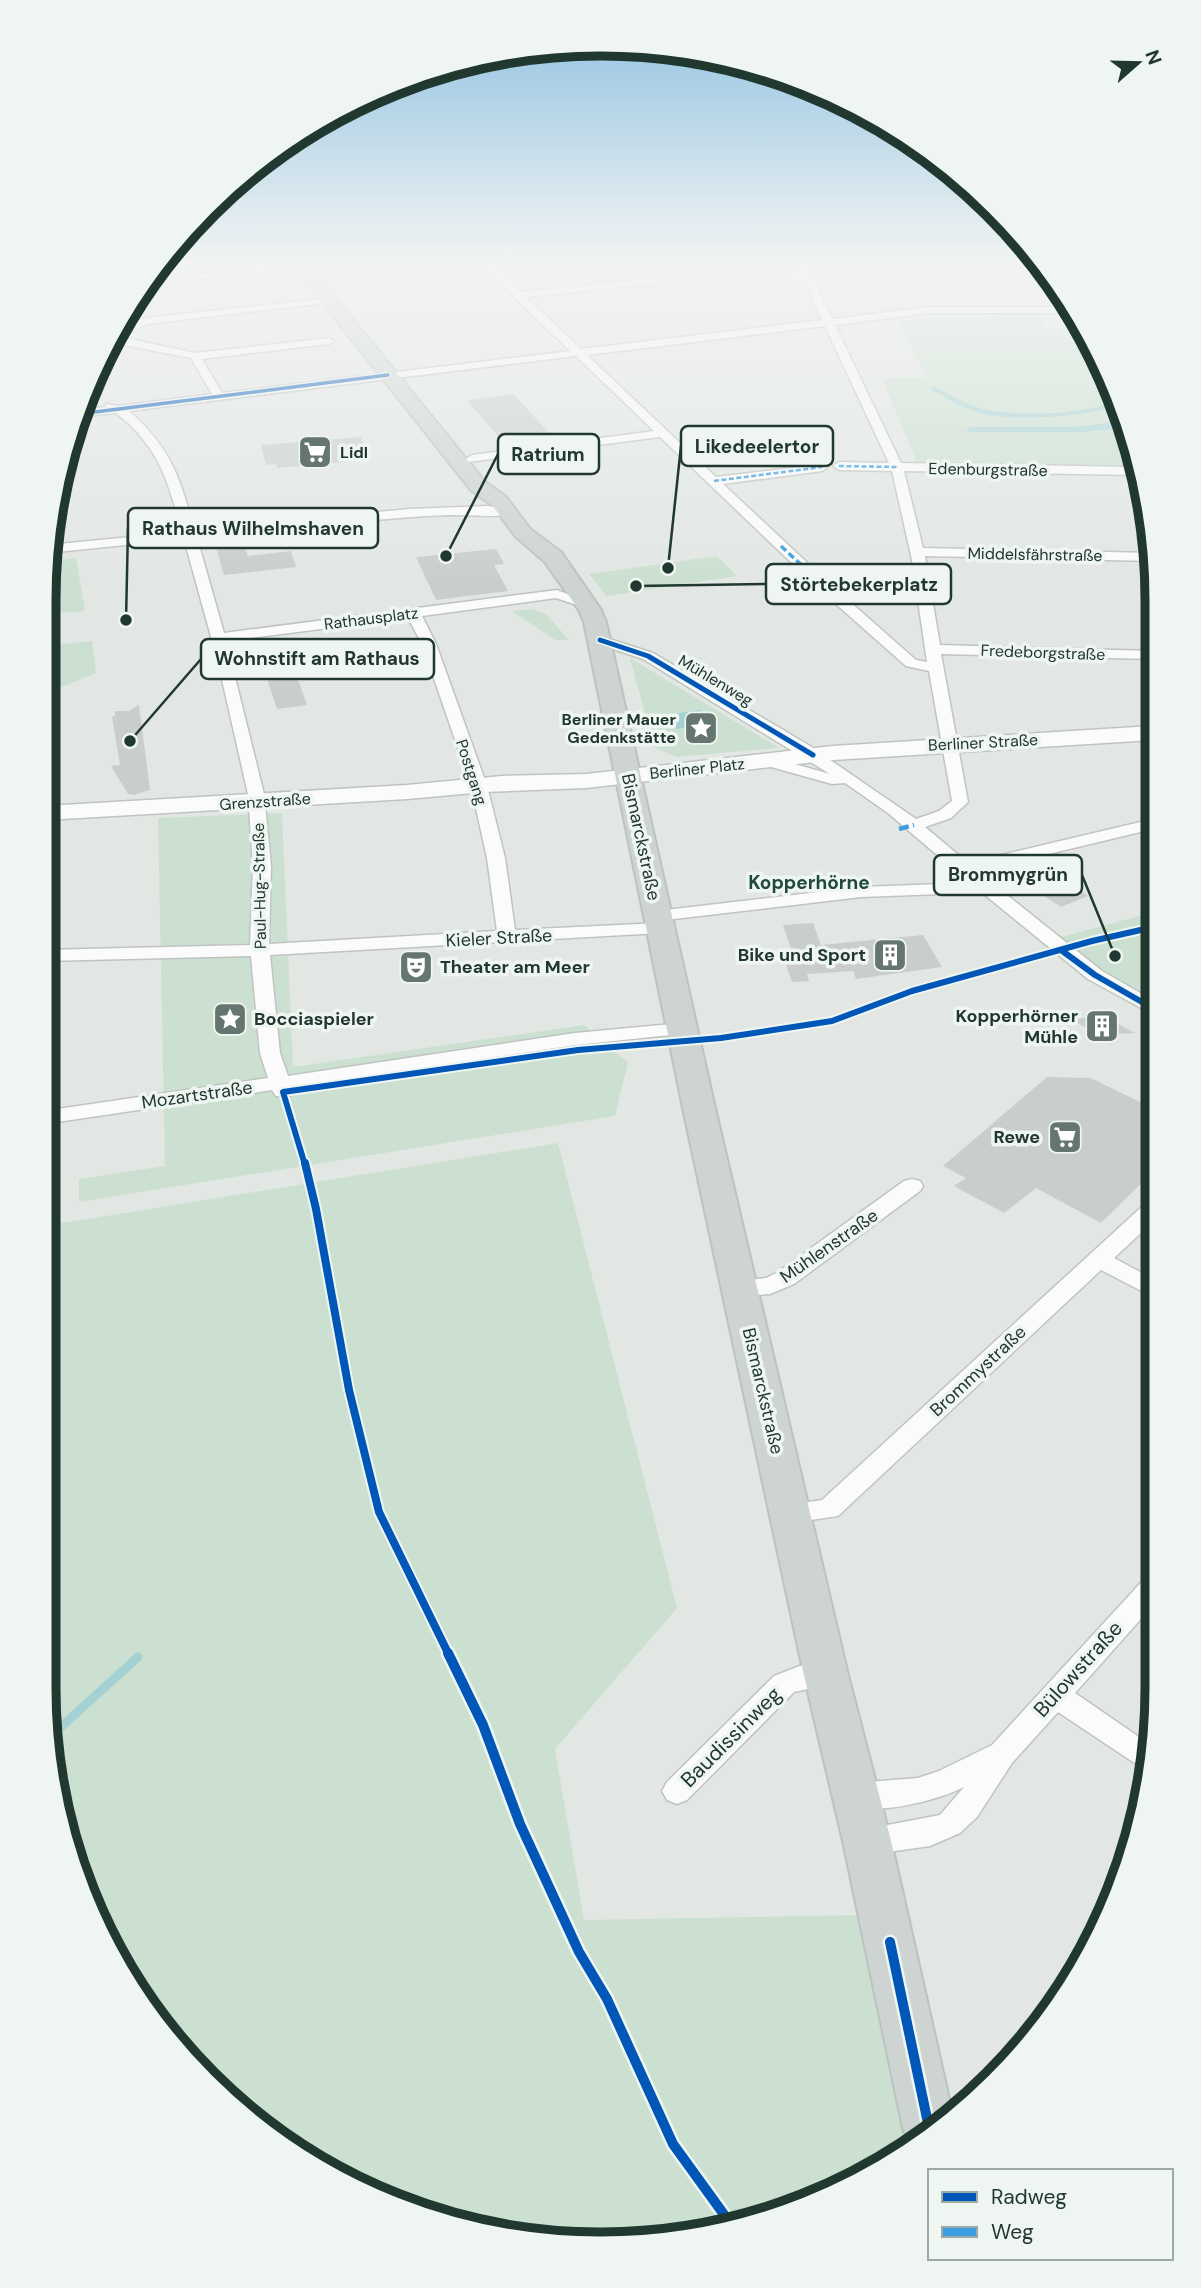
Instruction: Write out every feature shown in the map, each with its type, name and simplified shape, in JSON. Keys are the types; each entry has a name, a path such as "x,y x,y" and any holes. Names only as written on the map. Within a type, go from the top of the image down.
{"main road":[{"name":"Bismarckstraße","path":"391,370 494,484 503,507"},
{"name":"Bismarckstraße","path":"392,370 478,486 503,507 523,533 532,559 570,596 602,647 739,1288 826,1675 862,1819 928,2122"},
{"name":"Berliner Straße","path":"813,755 948,744 1145,733"},
{"name":"Berliner Platz","path":"628,775 813,755"},
{"name":"Grenzstraße","path":"56,812 482,785 576,782 628,775"}],"street":[{"path":"203,370 219,397"},
{"path":"90,413 429,370"},
{"path":"598,370 826,588 911,663 936,667"},
{"path":"852,370 897,467 918,552 948,744 960,802 954,810 914,825"},
{"name":"Paul-Hug-Straße","path":"93,402 117,409 145,432 163,455 178,495 257,801 262,866 258,927 270,1053 281,1088"},
{"path":"472,459 664,433"},
{"name":"Edenburgstraße","path":"839,466 1129,471"},
{"path":"714,481 822,467"},
{"path":"59,548 409,513 503,507"},
{"name":"Middelsfährstraße","path":"918,552 1143,556"},
{"name":"Rathausplatz","path":"217,638 524,598 570,596"},
{"name":"Postgang","path":"414,613 429,644 482,785 507,937"},
{"name":"Mühlenweg","path":"602,647 648,656 813,755 894,809 1095,975 1145,1004"},
{"name":"Fredeborgstraße","path":"934,649 1145,655"},
{"name":"Berliner Platz","path":"766,761 859,788"},
{"name":"Kieler Straße","path":"56,956 260,950 507,937 659,922 861,892 941,889 971,875 1145,826"},
{"name":"Mozartstraße","path":"56,1116 281,1088 575,1039 683,1029"},
{"name":"Mühlenstraße","path":"739,1288 770,1286 786,1278 912,1186"},
{"name":"Brommystraße","path":"790,1513 829,1509 1145,1216"},
{"path":"1099,1259 1145,1284"},
{"name":"Bülowstraße","path":"862,1819 930,1832 950,1824 967,1808 1002,1754 1145,1596"},
{"name":"Baudissinweg","path":"677,1791 784,1684 800,1678 826,1675"},
{"path":"1055,1694 1141,1753"},
{"name":"Bülowstraße","path":"862,1819 1002,1754"}],"green space":[{"path":"922,370 1094,370 1116,425 1128,468 917,463 882,378 926,378"},
{"path":"717,556 737,576 607,596 589,574"},
{"path":"76,558 85,611 56,613 58,560"},
{"path":"532,609 546,614 569,640 555,640 512,611"},
{"path":"92,641 96,673 56,689 56,645"},
{"path":"630,658 779,748 676,757 654,747"},
{"path":"282,813 293,1067 584,1025 628,1063 615,1116 79,1202 79,1179 165,1166 158,818"},
{"path":"1145,914 1145,999 1099,974 1054,939"},
{"path":"558,1143 677,1608 555,1749 584,1920 862,1915 905,2139 873,2159 809,2191 741,2213 707,2222 636,2231 565,2231 494,2222 392,2191 328,2159 298,2140 241,2097 215,2073 169,2019 129,1960 97,1896 66,1794 57,1723 56,1688 56,1224"}],"water":[{"path":"933,386 983,409 1013,413 1073,411 1108,403 1109,407 1071,415 1030,418 994,416 961,406 931,390"},
{"path":"1115,422 1117,429 1082,432 966,432 970,427 1074,427"},
{"path":"700,710 711,724 676,729 666,715"}],"building":[{"path":"514,394 556,441 508,448 467,400"},
{"name":"Lidl","path":"361,437 368,460 277,468 276,464 266,465 261,445"},
{"path":"363,525 371,543 365,544 367,547 349,549 347,544 339,545 332,529"},
{"path":"242,537 248,556 291,551 296,567 224,575 214,540"},
{"path":"496,549 504,564 494,565 508,591 436,600 416,557"},
{"path":"285,643 307,705 277,709 256,646"},
{"path":"139,705 150,790 134,795 128,794 111,766 120,765 112,717 115,716 115,711 129,711"},
{"path":"1047,862 1066,874 1059,877 1088,896 1061,907 1029,886 1040,881 1025,871"},
{"path":"813,923 821,945 923,935 942,967 856,979 853,971 807,974 809,981 792,982 782,953 792,952 783,925"},
{"name":"Kopperhörner Mühle","path":"1069,1018 1106,1018 1135,1033 1098,1035"},
{"name":"Rewe","path":"1047,1077 1091,1078 1145,1105 1145,1180 1101,1223 1036,1188 1004,1213 954,1186 966,1178 943,1166"}],"waterway":[{"path":"58,1730 138,1657"}],"marked path":[{"path":"839,466 897,467"},
{"path":"714,481 822,467"},
{"path":"781,546 826,588"},
{"path":"899,829 914,825"}],"cycle path":[{"path":"89,413 388,375"},
{"path":"600,640 648,656 813,755"},
{"path":"726,2217 673,2144 607,1999 579,1952 520,1824 483,1725 379,1512 349,1390 316,1209 299,1140 283,1092 578,1050 721,1038 832,1021 912,991 1145,929"},
{"path":"1061,950 1095,975 1145,1004"},
{"path":"890,1942 928,2122"}],"place":[{"name":"Lidl","path":"315,452"},
{"name":"Ratrium","path":"446,556"},
{"name":"Likedeelertor","path":"668,568"},
{"name":"Störtebekerplatz","path":"636,586"},
{"name":"Rathaus Wilhelmshaven","path":"126,620"},
{"name":"Berliner Mauer Gedenkstätte","path":"701,728"},
{"name":"Wohnstift am Rathaus","path":"130,741"},
{"name":"Bike und Sport","path":"890,955"},
{"name":"Brommygrün","path":"1115,956"},
{"name":"Theater am Meer","path":"416,967"},
{"name":"Bocciaspieler","path":"230,1019"},
{"name":"Kopperhörner Mühle","path":"1102,1026"},
{"name":"Rewe","path":"1065,1137"}],"district":[{"name":"Kopperhörne","path":"809,882"}]}
